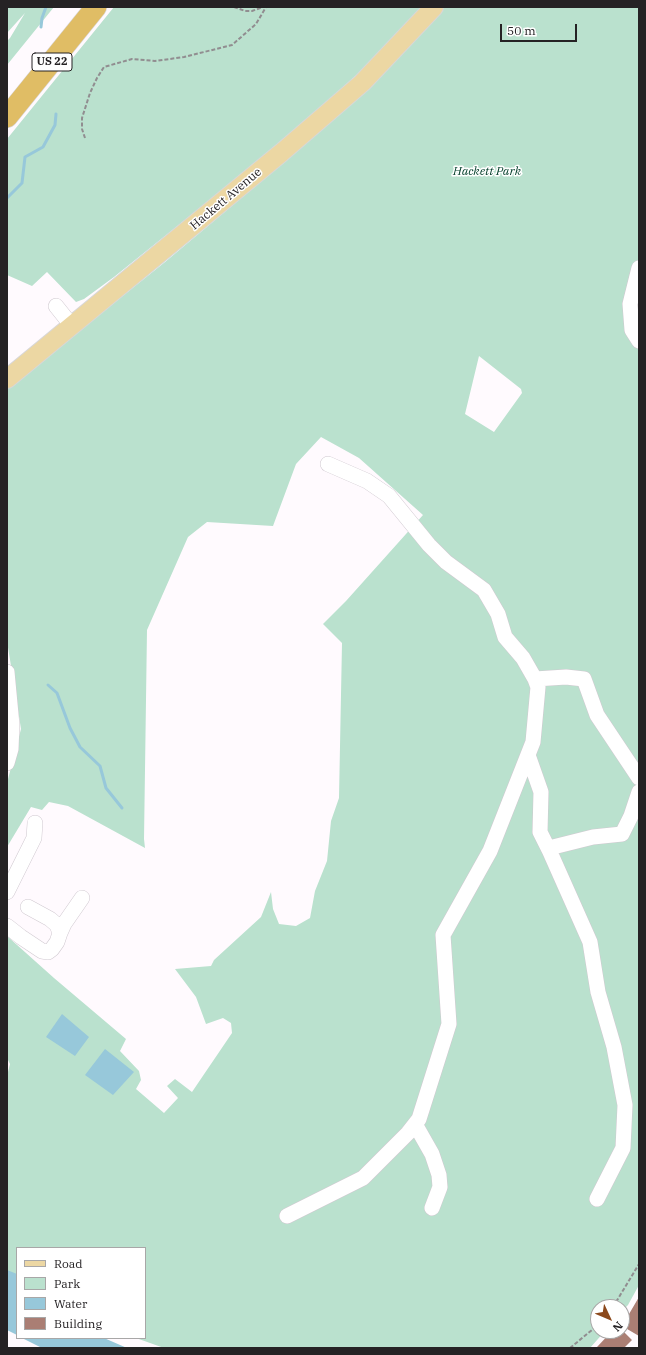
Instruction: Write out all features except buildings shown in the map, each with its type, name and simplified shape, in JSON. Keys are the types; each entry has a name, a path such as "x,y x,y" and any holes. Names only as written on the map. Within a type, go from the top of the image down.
{"highway":[{"name":"US 22","path":"7,96 81,7"},
{"name":"US 22","path":"7,116 96,7"}],"main road":[{"name":"Hackett Avenue","path":"7,379 281,153 362,83 434,7"}],"lane":[{"path":"639,268 630,304 632,330 639,341"},
{"path":"56,306 72,326"},
{"path":"287,1216 363,1178 419,1119 449,1024 443,935 490,851 533,742 538,687 523,658 506,636 498,614 484,590 446,562 389,496 367,481 328,464"},
{"path":"7,672 12,725 11,749 7,763"},
{"path":"535,679 566,677 584,679 597,715 639,778"},
{"path":"528,755 541,792 540,832 549,848 590,942 598,992 614,1047 625,1105 623,1148 598,1199"},
{"path":"549,848 592,837 622,834 631,816 639,792"},
{"path":"7,892 34,838 35,823"},
{"path":"7,926 42,951 48,952 57,942 64,924 82,898"},
{"path":"28,907 50,920 57,926 60,933"},
{"path":"415,1124 432,1154 439,1175 440,1187 432,1208"}],"path":[{"path":"234,7 245,11 252,11 264,7"},
{"path":"85,138 82,129 82,118 96,78 104,67 132,59 155,61 184,57 232,44 256,24 264,7"},
{"path":"618,1299 639,1264"},
{"path":"570,1348 590,1332"}],"green space":[{"path":"7,7 54,7 7,65 7,41 25,13 7,33"},
{"path":"114,7 422,7 361,71 273,149 114,277 84,299 76,302 47,272 32,286 7,275 7,139"},
{"name":"Hackett Park","path":"434,7 639,7 639,1285 630,1301 630,1299 590,1299 590,1339 598,1339 590,1348 164,1348 139,1339 146,1339 146,1247 16,1247 16,1275 7,1277 7,1076 10,1064 7,1058 7,936 126,1039 120,1051 139,1071 141,1080 136,1089 164,1113 178,1098 167,1086 175,1079 192,1092 232,1033 231,1023 223,1018 206,1024 196,997 175,969 211,966 214,960 261,917 271,892 273,909 279,924 296,926 310,918 315,891 327,861 331,821 339,798 342,643 323,624 346,601 423,515 359,458 321,437 296,464 273,526 207,522 188,537 147,630 145,848 68,806 49,802 42,810 31,807 7,847 7,783 21,729 7,641 7,389 165,262 289,158 343,108","holes":["479,356 521,389 522,393 494,432 465,414"]}],"water":[{"path":"62,1014 89,1037 75,1056 46,1037"},
{"path":"105,1049 134,1072 113,1095 85,1075"},
{"path":"7,1270 16,1274 16,1334 7,1330"},
{"path":"24,1339 106,1339 127,1348 42,1348"}],"waterway":[{"path":"41,27 42,18 46,7"},
{"path":"7,198 22,183 25,157 43,147 55,125 56,114"},
{"path":"48,685 57,693 70,728 80,747 100,766 106,788 122,808"}]}
